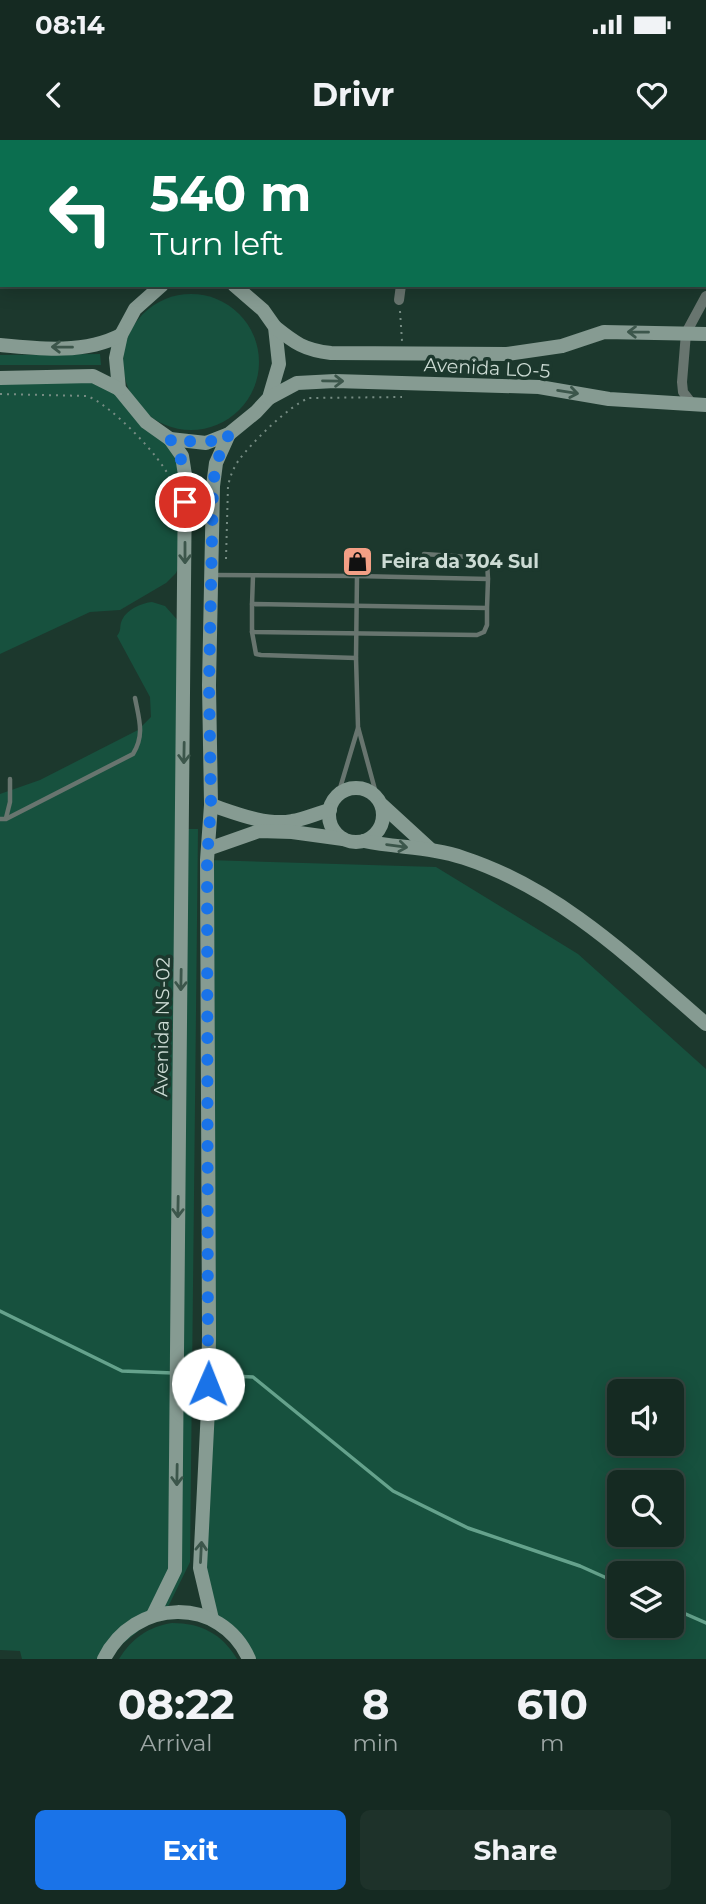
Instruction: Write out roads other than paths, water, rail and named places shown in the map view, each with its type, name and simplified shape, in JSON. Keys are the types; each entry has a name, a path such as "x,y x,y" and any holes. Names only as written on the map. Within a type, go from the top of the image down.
{"street":[{"path":"119,389 116,358 121,335 135,309 160,287"},
{"name":"Avenida LO-5","path":"236,287 262,310 275,327 299,346 312,351 507,355 562,346 604,332 706,334"},
{"path":"399,300 401,287"},
{"path":"699,405 683,392 682,382 687,334 706,296"},
{"path":"0,379 93,376 119,389 146,422 170,439 206,443 229,434 245,423 269,398 279,364 275,327"},
{"path":"0,345 81,347 105,344 121,335"},
{"name":"Avenida LO-5","path":"269,398 297,383 307,381 539,387 609,399 699,405"},
{"path":"212,1619 200,1568 209,1334 208,849 218,575 216,463 229,434"},
{"name":"Avenida NS-02","path":"153,1615 175,1570 178,1407 186,475 182,456 170,439"},
{"path":"345,839 334,830 330,810 338,795 345,790 362,788 430,849"},
{"path":"364,841 374,835 381,826 383,816 379,801"},
{"path":"211,804 274,822 294,821 330,810"},
{"path":"208,849 259,831 292,832 430,849 463,858 535,890 591,926 706,1024"},
{"path":"92,1659 107,1653 135,1623 153,1615 173,1611 212,1619 236,1637 251,1657"}],"lane":[{"path":"252,632 477,635 484,632 488,579 487,562 484,558 424,554"},
{"path":"218,575 488,579"},
{"path":"253,576 252,632 256,653 356,658"},
{"path":"357,576 358,727 379,801"},
{"path":"252,604 487,608"},
{"path":"3,819 133,754 140,743 142,733 135,698"},
{"path":"338,795 358,727"},
{"path":"3,819 10,802 10,779"}],"waterway":[{"path":"0,1311 122,1371 173,1373"},
{"path":"181,1373 205,1374"},
{"path":"212,1375 253,1377 393,1491 468,1528 580,1566 607,1578"},
{"path":"684,1613 706,1623"}],"place":[{"name":"Feira da 304 Sul","path":"358,561"}]}
